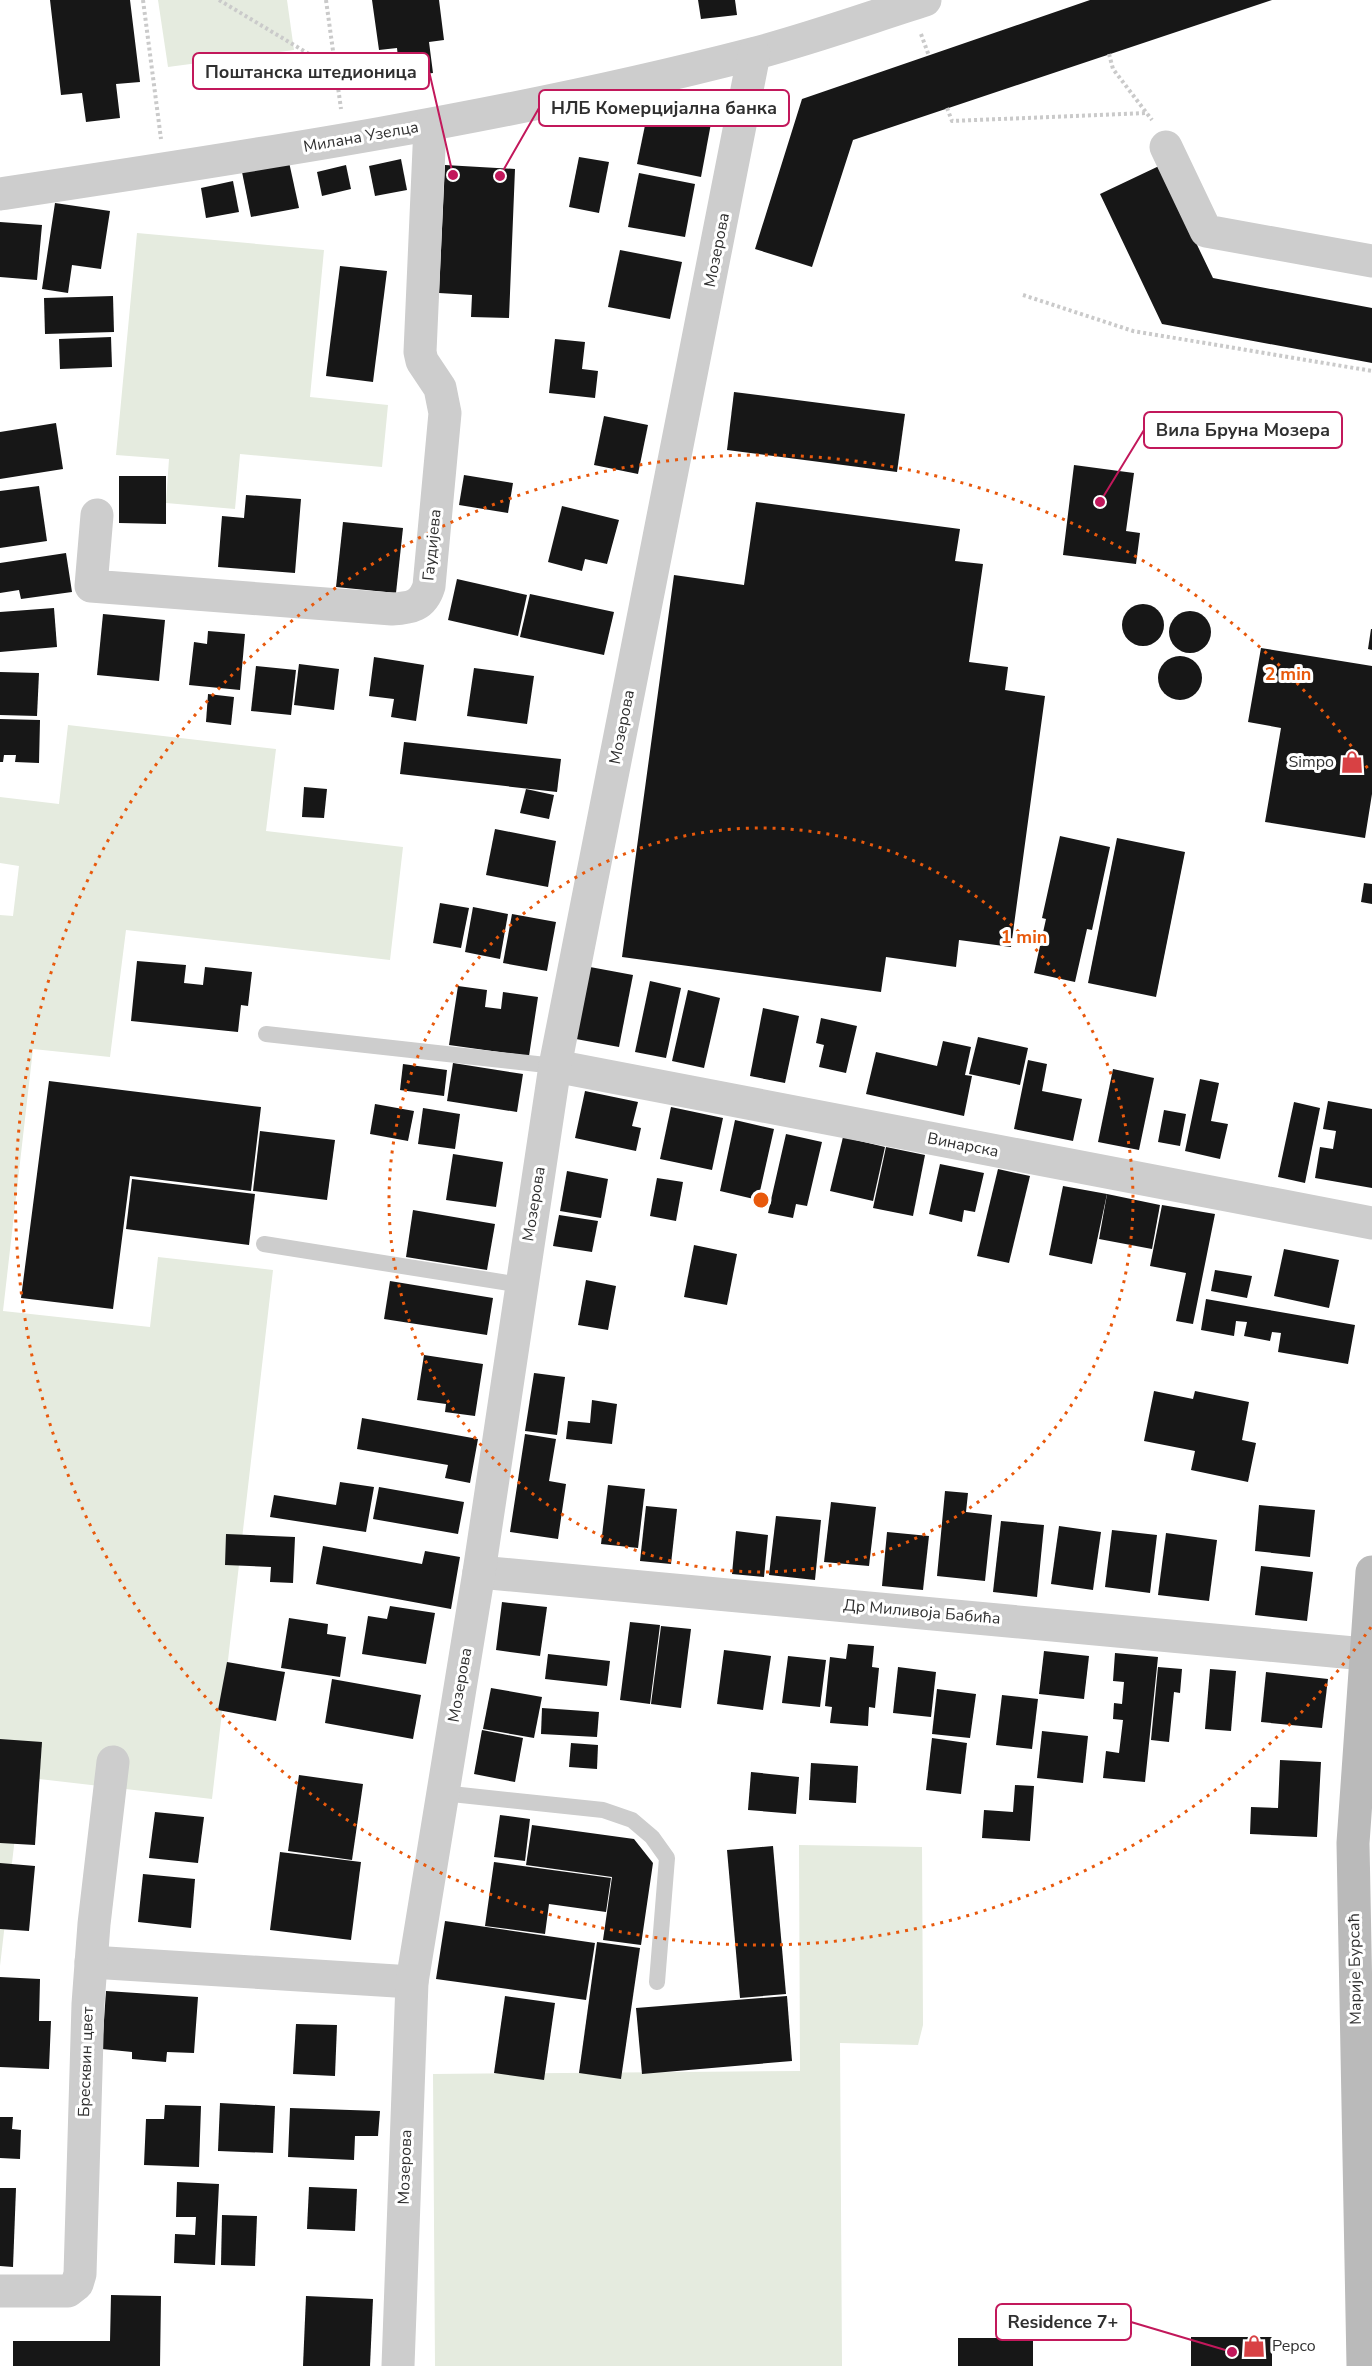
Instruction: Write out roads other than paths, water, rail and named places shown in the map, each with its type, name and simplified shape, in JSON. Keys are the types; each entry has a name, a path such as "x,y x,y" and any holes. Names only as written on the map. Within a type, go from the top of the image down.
{"street":[{"name":"Милана Узелца","path":"0,194 346,140 496,113 754,54 925,0"},
{"name":"Мозерова","path":"398,2366 412,1982 479,1572 555,1066 754,54"},
{"name":"Гаудијева","path":"97,515 91,586 392,609 420,604 429,586 444,413 440,388 422,362 420,352 430,126"},
{"path":"1166,147 1206,231 1372,261"},
{"name":"Винарска","path":"555,1066 1372,1223"},
{"name":"Др Миливоја Бабића","path":"479,1572 1365,1654"},
{"name":"Марије Бурсаћ","path":"1364,2366 1353,1843 1363,1813 1365,1654 1372,1572"},
{"name":"Бресквин цвет","path":"0,2291 68,2291 77,2284 80,2274 91,1962 113,1762"},
{"path":"91,1962 412,1982"}],"lane":[{"path":"266,1034 555,1066"},
{"path":"264,1244 521,1285"},
{"path":"442,1793 603,1810 632,1820 652,1837 667,1858 657,1982"}],"place":[{"name":"Поштанска штедионица","path":"453,175"},
{"name":"НЛБ Комерцијална банка","path":"500,176"},
{"name":"Вила Бруна Мозера","path":"1100,502"},
{"name":"Simpo","path":"1352,762"},
{"name":"Pepco","path":"1254,2346"},
{"name":"Residence 7+","path":"1232,2352"}]}
